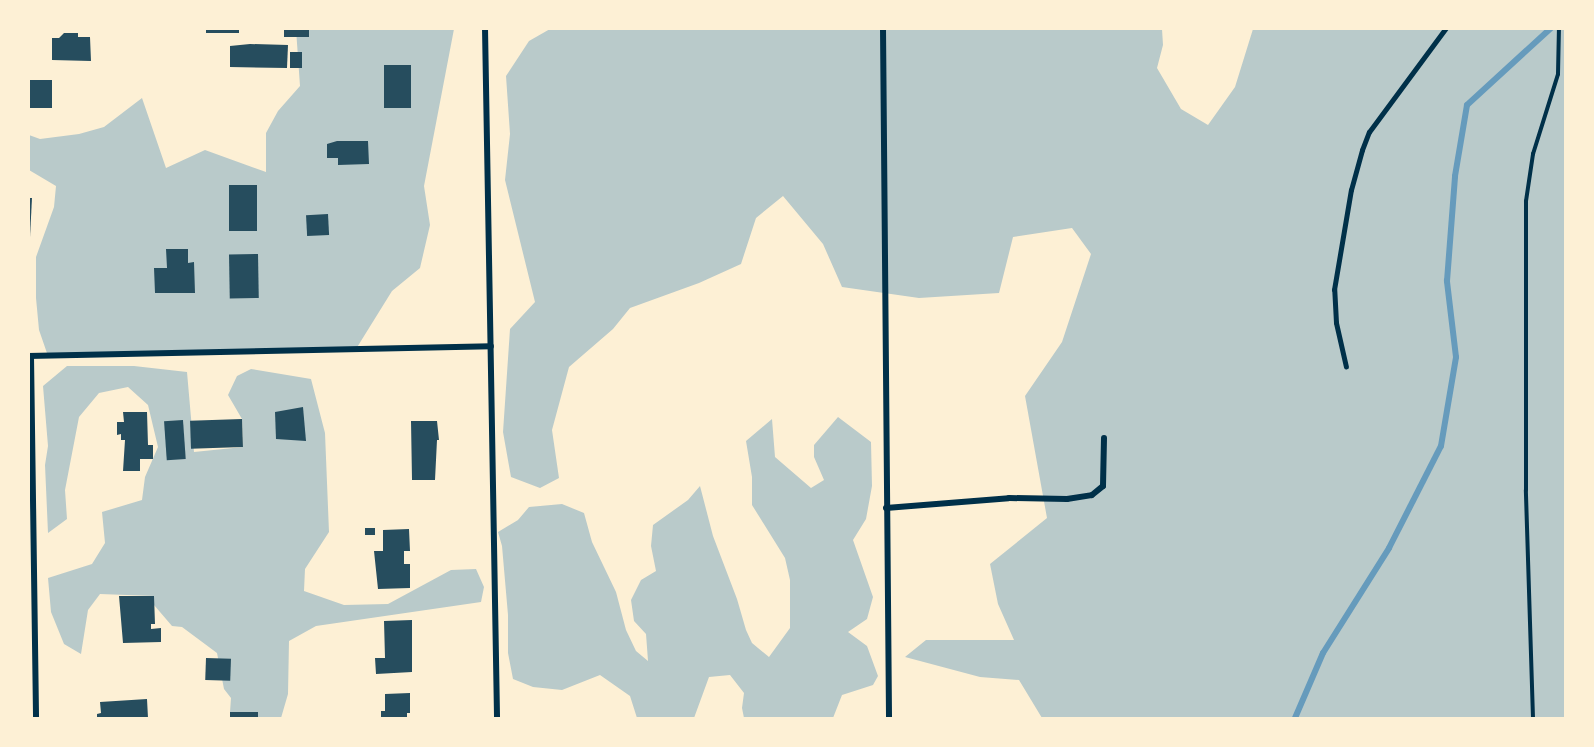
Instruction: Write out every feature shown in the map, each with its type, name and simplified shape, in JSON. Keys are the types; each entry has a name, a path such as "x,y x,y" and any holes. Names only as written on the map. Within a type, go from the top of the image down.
{"street":[{"path":"485,28 497,718"},
{"path":"883,28 889,718"},
{"path":"36,718 30,356 491,346"},
{"path":"886,508 1009,498 1066,500 1092,495 1103,486 1104,438"}],"lane":[{"path":"1346,367 1336,323 1334,290 1351,190 1362,150 1369,132 1446,28"}],"path":[{"path":"1533,718 1526,490 1526,201 1533,154 1555,90 1559,57 1559,28"}],"shaded area":[{"path":"296,29 454,29 424,186 430,225 420,268 392,291 356,349 48,356 39,330 36,257 54,207 56,186 29,170 29,135 40,139 79,134 104,127 142,98 166,168 205,150 266,172 266,133 278,111 300,86"},
{"path":"550,29 1162,29 1163,45 1157,68 1181,109 1208,125 1235,87 1253,29 1565,29 1565,718 1042,718 1019,680 980,677 905,657 926,640 1014,640 998,604 990,564 1047,518 1025,396 1062,342 1091,254 1072,228 1013,237 999,293 919,298 842,287 823,244 783,196 756,218 741,264 699,283 630,308 613,329 569,367 552,430 559,478 540,488 511,477 503,432 510,329 535,302 505,180 510,134 506,76 529,41"},
{"path":"67,366 134,366 187,372 194,452 243,447 242,419 228,395 237,376 251,369 311,379 325,433 329,532 305,569 304,591 344,605 388,604 451,570 476,569 484,587 481,602 316,626 289,641 288,694 281,718 258,718 257,712 230,712 231,698 224,689 217,653 182,627 172,626 154,605 154,596 100,594 88,610 81,654 64,644 51,612 48,578 92,564 105,543 102,512 142,500 145,477 158,447 148,405 128,387 99,393 79,417 65,490 67,519 48,533 45,465 48,446 43,386"},
{"path":"838,417 871,442 872,486 866,519 853,540 873,597 867,619 848,632 867,646 878,676 873,685 842,695 833,718 744,718 742,708 744,693 730,675 709,677 694,718 637,718 630,696 600,675 562,690 533,687 513,679 508,653 508,615 502,546 498,532 518,520 529,507 562,504 584,513 592,542 616,592 626,630 636,651 648,661 646,634 634,621 631,600 641,580 656,571 651,546 653,525 688,500 700,486 713,536 746,630 752,643 769,657 790,628 790,580 785,558 752,505 752,477 746,441 772,419 775,457 811,488 824,480 814,457 814,445"}],"building":[{"path":"206,28 239,28 239,33 206,33"},
{"path":"284,28 309,28 309,37 284,37"},
{"path":"64,33 78,33 78,37 90,37 91,61 52,60 52,38 59,38"},
{"path":"288,45 287,68 230,67 230,46"},
{"path":"290,52 302,52 302,68 290,68"},
{"path":"384,65 411,65 411,108 384,108"},
{"path":"28,80 52,80 52,108 28,108"},
{"path":"337,141 368,141 369,164 338,165 338,158 327,158 327,144"},
{"path":"229,185 257,185 257,231 229,231"},
{"path":"28,198 32,198 30,237 28,237"},
{"path":"328,214 329,235 307,236 306,215"},
{"path":"166,249 188,249 188,263 194,262 195,293 155,293 154,268 167,268"},
{"path":"258,254 259,298 230,298 229,255"},
{"path":"303,407 306,441 276,439 275,412"},
{"path":"123,412 147,412 148,445 153,445 153,459 140,459 140,471 123,471 125,440 121,440 121,434 117,435 117,422 124,422"},
{"path":"242,419 243,447 191,449 190,421"},
{"path":"183,420 186,459 167,460 164,421"},
{"path":"411,421 437,421 439,440 437,440 435,480 412,480"},
{"path":"365,528 375,528 375,535 365,535"},
{"path":"409,529 410,551 404,551 404,564 410,564 410,588 378,589 374,551 383,551 383,530"},
{"path":"119,596 154,596 155,624 151,624 151,629 161,628 161,642 123,643"},
{"path":"412,620 412,672 376,674 375,658 385,658 384,621"},
{"path":"206,658 231,659 230,681 205,680"},
{"path":"410,693 410,713 407,713 407,718 381,718 381,711 385,711 385,694"},
{"path":"147,699 148,718 97,718 97,714 101,713 100,702"},
{"path":"230,712 258,712 258,718 230,718"}],"waterway":[{"path":"1295,718 1323,653 1389,548 1441,446 1456,357 1447,281 1455,176 1467,105 1551,28"}]}
